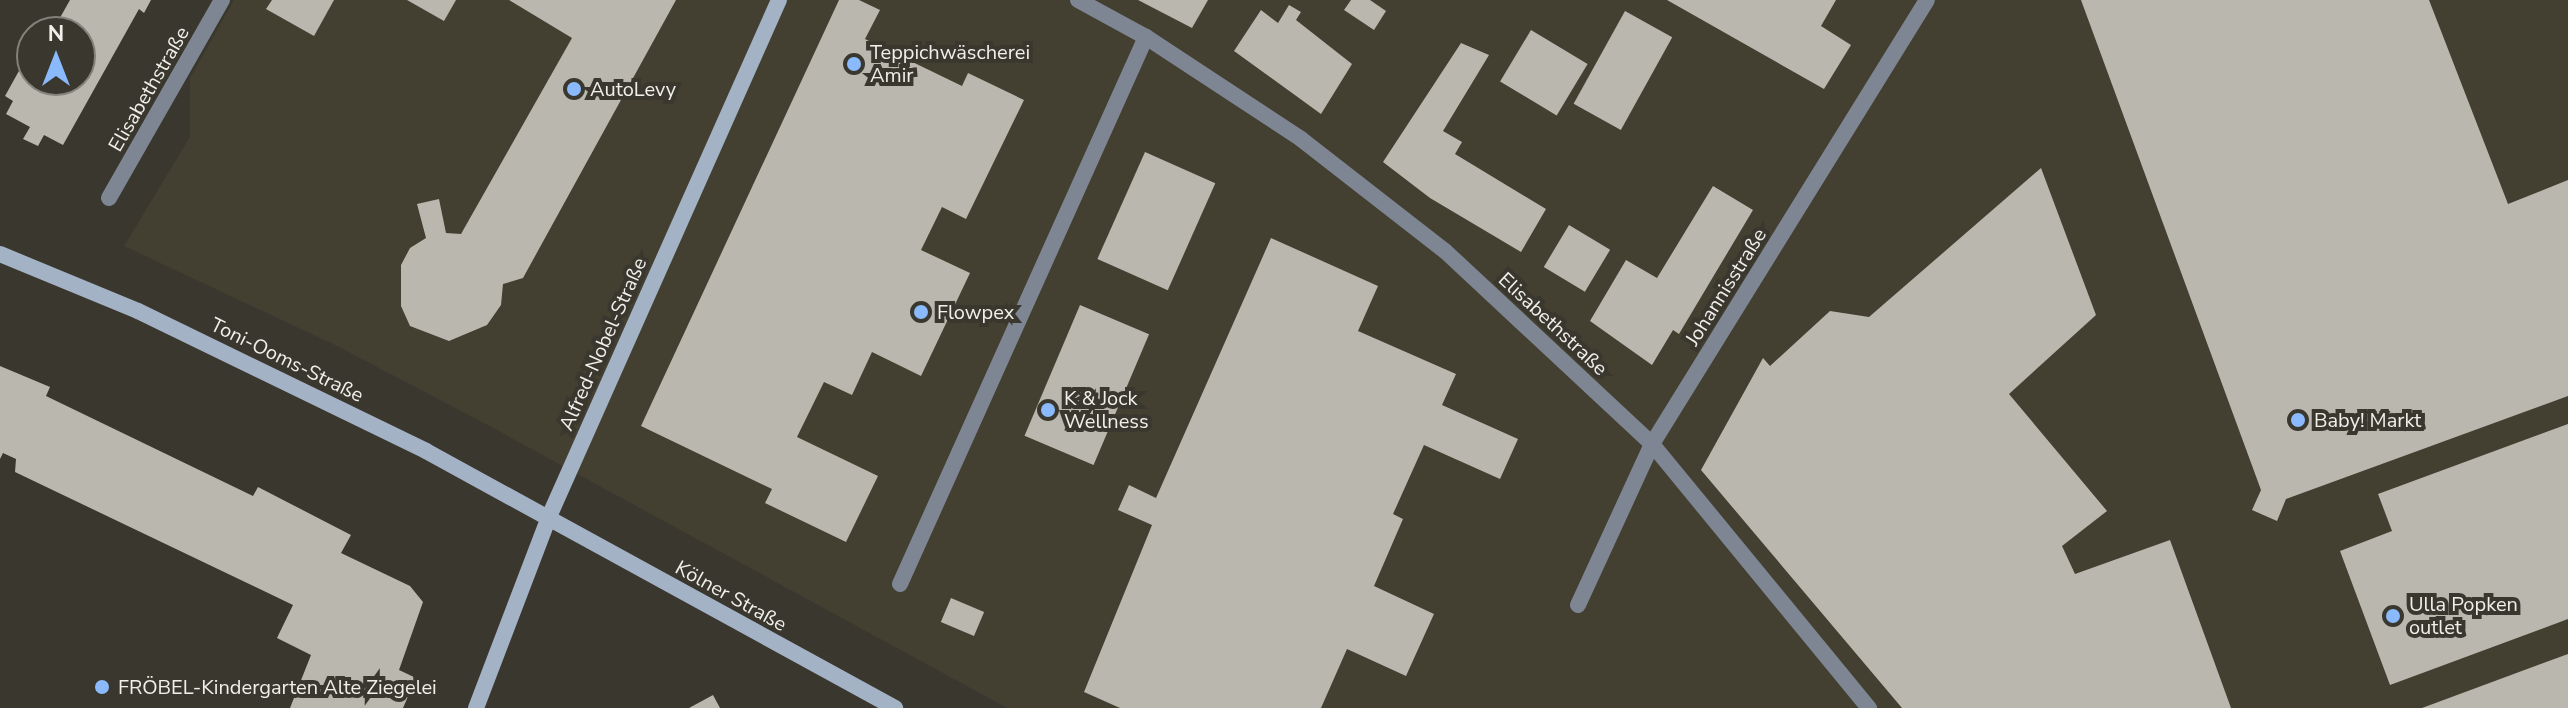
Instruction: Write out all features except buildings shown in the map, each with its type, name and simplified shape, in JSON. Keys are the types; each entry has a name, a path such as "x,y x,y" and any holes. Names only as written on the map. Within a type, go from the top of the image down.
{"main road":[{"name":"Alfred-Nobel-Straße","path":"476,708 548,519 779,0"},
{"name":"Toni-Ooms-Straße","path":"0,254 66,278 256,366 548,519"},
{"name":"Kölner Straße","path":"548,519 895,708"}],"street":[{"name":"Elisabethstraße","path":"109,198 222,0"},
{"name":"Elisabethstraße","path":"1078,0 1146,37 1301,139 1445,251 1652,444 1869,708"},
{"name":"Johannisstraße","path":"1578,605 1652,444 1927,0"},
{"path":"900,584 1146,37"}],"shaded area":[{"path":"234,0 2568,0 2568,708 1007,708 335,345 124,246 190,137 190,78"}],"place":[{"name":"Teppichwäscherei Amir","path":"854,64"},
{"name":"AutoLevy","path":"574,89"},
{"name":"Flowpex","path":"921,312"},
{"name":"K & Jock Wellness","path":"1048,410"},
{"name":"Baby! Markt","path":"2298,420"},
{"name":"Ulla Popken outlet","path":"2393,616"},
{"name":"FRÖBEL-Kindergarten Alte Ziegelei","path":"102,687"}]}
